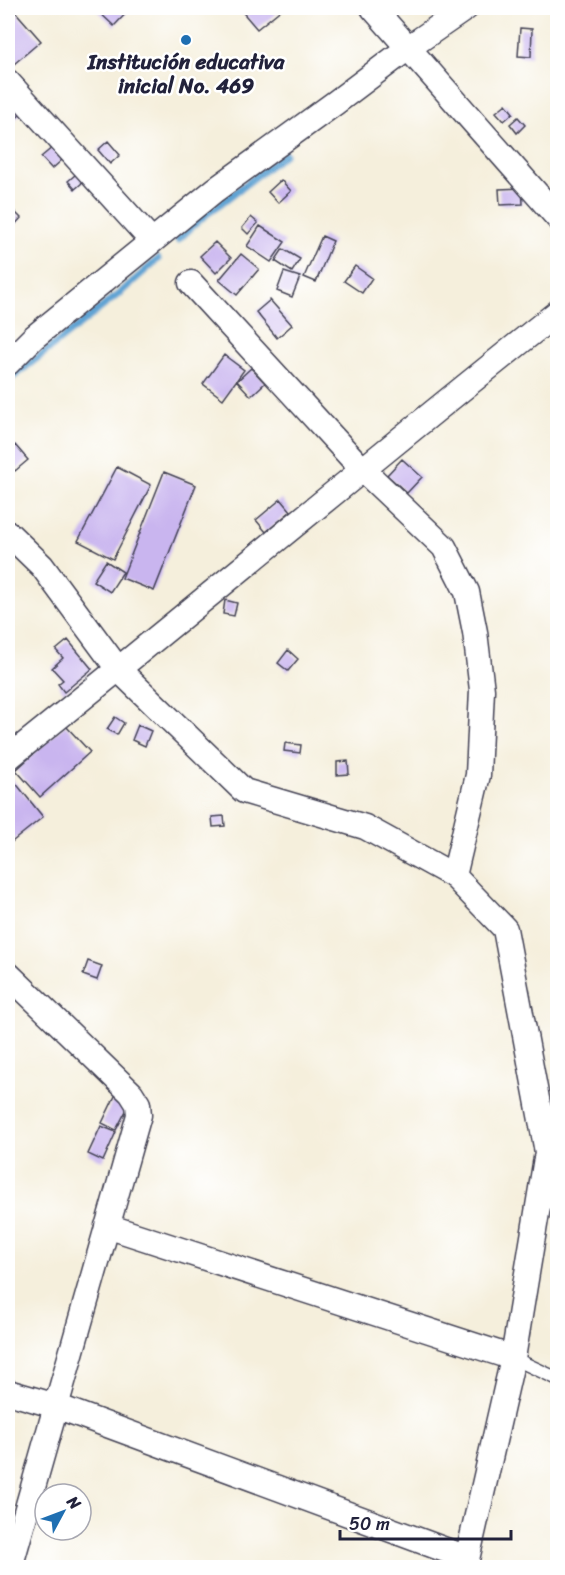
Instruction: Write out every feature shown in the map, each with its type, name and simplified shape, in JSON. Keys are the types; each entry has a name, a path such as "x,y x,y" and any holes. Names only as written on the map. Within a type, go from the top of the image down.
{"street":[{"path":"373,8 558,218"},
{"path":"8,363 33,338 215,190 466,8"},
{"path":"8,82 152,241"},
{"path":"191,283 362,469 444,547 467,592 475,632 482,700 478,775 454,876"},
{"path":"8,758 558,312"},
{"path":"8,533 42,566 118,669 244,791 365,827 454,876 505,929 552,1156"},
{"path":"8,974 131,1093 138,1104 139,1114 10,1568"},
{"path":"8,1392 56,1406 466,1563 513,1358 558,1115"},
{"path":"107,1226 513,1358"}],"lane":[{"path":"513,1358 558,1379"}],"building":[{"path":"101,8 131,8 114,26 98,11"},
{"path":"239,8 283,8 257,29"},
{"path":"13,9 41,41 14,64 8,57 8,13"},
{"path":"520,28 532,29 531,57 518,56"},
{"path":"10,100 22,113 11,123 8,120"},
{"path":"506,104 513,113 504,121 496,112"},
{"path":"518,117 525,125 517,133 510,124"},
{"path":"108,141 120,155 110,164 98,150"},
{"path":"53,147 63,159 52,169 41,157"},
{"path":"82,169 89,177 75,189 68,181"},
{"path":"281,180 291,191 278,203 268,192"},
{"path":"522,188 523,204 500,205 499,189"},
{"path":"12,209 21,218 10,230 8,213"},
{"path":"251,217 258,223 248,234 242,228"},
{"path":"260,226 285,242 271,262 247,246"},
{"path":"322,236 333,241 316,282 304,277"},
{"path":"215,242 231,258 216,273 200,256"},
{"path":"283,249 300,259 292,272 275,261"},
{"path":"241,254 259,269 237,295 219,280"},
{"path":"355,266 372,278 362,293 344,281"},
{"path":"284,272 300,277 292,297 277,291"},
{"path":"270,300 292,325 277,338 256,312"},
{"path":"224,355 244,370 223,399 203,384"},
{"path":"251,368 265,383 251,396 237,381"},
{"path":"15,445 28,460 15,471 8,462 8,452"},
{"path":"402,459 422,477 407,493 387,475"},
{"path":"117,467 151,485 113,559 78,541"},
{"path":"164,472 196,485 154,591 122,578"},
{"path":"281,499 291,511 266,532 256,520"},
{"path":"106,561 123,572 110,592 93,581"},
{"path":"225,600 237,603 234,616 223,614"},
{"path":"68,640 92,669 64,692 58,684 63,680 52,668 63,658 56,650"},
{"path":"288,650 298,659 288,671 278,663"},
{"path":"115,717 124,723 117,735 107,729"},
{"path":"65,725 90,752 40,797 16,770"},
{"path":"138,725 151,731 145,746 132,740"},
{"path":"285,743 301,745 300,753 284,751"},
{"path":"348,761 349,774 337,775 337,762"},
{"path":"10,776 43,817 8,845 8,779"},
{"path":"224,816 225,826 213,827 212,817"},
{"path":"88,961 102,966 97,980 83,975"},
{"path":"116,1094 131,1101 116,1130 102,1123"},
{"path":"101,1126 116,1132 103,1161 88,1154"}],"waterway":[{"path":"178,240 198,221 285,154"},
{"path":"8,381 120,293 158,259"}],"place":[{"name":"Institución educativa inicial No. 469","path":"186,40"}]}
